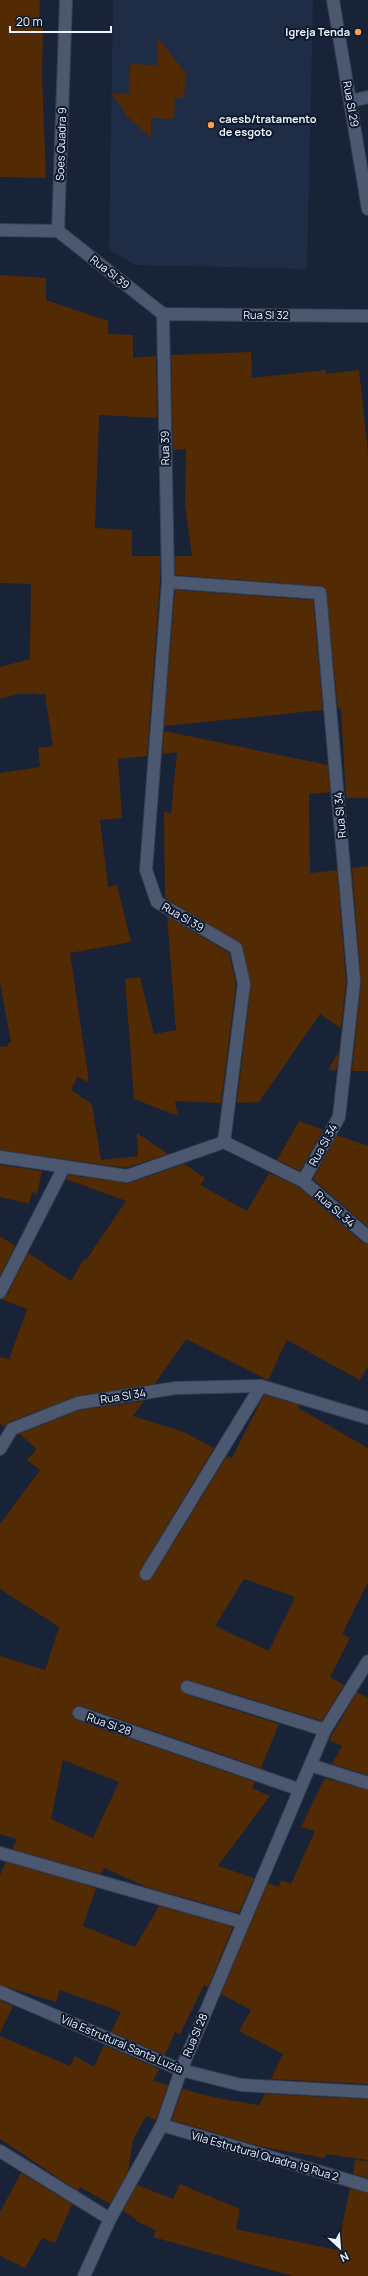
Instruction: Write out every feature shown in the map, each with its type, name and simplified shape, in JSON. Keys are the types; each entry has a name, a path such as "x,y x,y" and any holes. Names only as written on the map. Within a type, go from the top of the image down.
{"street":[{"name":"Soes Quadra 9","path":"58,231 66,0"},
{"name":"Rua Sl 29","path":"333,0 368,209"},
{"path":"350,101 368,97"},
{"path":"0,230 58,231"},
{"name":"Rua Sl 39","path":"58,231 163,314"},
{"name":"Rua Sl 32","path":"163,314 368,316"},
{"name":"Rua 39","path":"163,314 168,582"},
{"name":"Rua Sl 39","path":"168,582 146,870 157,902 236,948 244,984 224,1142"},
{"name":"Rua Sl 34","path":"168,582 320,593 354,982 339,1117 303,1181"},
{"path":"0,1157 127,1176 224,1142"},
{"name":"Rua SL 34","path":"224,1142 303,1181 368,1237"},
{"path":"0,1292 64,1167"},
{"path":"146,1574 261,1386"},
{"name":"Rua Sl 34","path":"0,1449 12,1430 78,1403 176,1388 261,1386 368,1418"},
{"name":"Rua Sl 28","path":"84,2276 110,2219 162,2125 181,2070 242,1922 298,1789 325,1730 368,1661"},
{"path":"187,1687 325,1730"},
{"name":"Rua Sl 28","path":"79,1713 298,1789"},
{"path":"310,1765 368,1783"},
{"path":"0,1853 242,1922"},
{"name":"Vila Estrutural Santa Luzia","path":"0,1992 181,2070 241,2085 368,2092"},
{"name":"Vila Estrutural Quadra 19 Rua 2","path":"162,2125 368,2186"},
{"path":"0,2151 110,2219"}],"shaded area":[{"name":"caesb/tratamento de esgoto","path":"113,0 313,0 307,269 135,265 109,250"}],"building":[{"path":"0,0 40,0 39,25 43,24 42,77 46,178 0,177"},
{"path":"158,38 186,73 184,98 175,98 174,119 151,118 151,138 128,117 112,94 129,94 130,64 157,65"},
{"path":"0,275 46,278 46,300 108,321 108,334 133,335 133,358 156,356 157,418 99,415 95,528 132,530 132,556 160,556 160,582 147,756 118,759 122,818 100,820 108,887 117,885 131,942 70,953 89,1082 77,1077 71,1090 92,1104 101,1160 138,1156 137,1133 168,1154 126,1168 0,1150 0,1047 8,1046 8,1043 11,1042 0,983 0,773 40,767 38,748 53,746 45,694 17,694 0,699 0,667 30,659 31,584 0,583"},
{"path":"251,352 252,378 326,370 326,374 359,370 368,453 368,798 346,798 341,708 338,709 326,589 321,586 175,575 175,556 192,556 185,505 186,449 173,450 171,355"},
{"path":"175,590 313,600 323,710 164,726"},
{"path":"164,731 328,765 330,792 309,794 310,873 337,870 346,982 341,1028 320,1014 259,1102 237,1103 251,985 242,944 165,898 164,812 171,813 177,752 162,754"},
{"path":"368,866 368,1071 352,1071 361,982 352,868"},
{"path":"167,916 229,953 236,984 221,1103 175,1101 178,1116 134,1099 125,979 140,977 154,1034 176,1030"},
{"path":"339,1051 337,1070 328,1070"},
{"path":"299,1121 323,1130 300,1171 277,1160"},
{"path":"337,1135 368,1146 368,1227 313,1179"},
{"path":"184,1164 205,1178 200,1185 247,1211 269,1173 299,1187 363,1243 368,1244 368,1366 360,1380 287,1340 268,1380 186,1339 155,1384 77,1396 9,1422 5,1426 0,1424 0,1357 9,1359 27,1309 0,1299 7,1295 28,1253 71,1281 84,1259 86,1260 126,1201 66,1179 68,1175 129,1183"},
{"path":"0,1165 42,1171 37,1194 32,1192 29,1204 0,1197"},
{"path":"0,1236 15,1246 0,1276"},
{"path":"264,1395 300,1405 298,1408 368,1448 368,1582 342,1634 350,1638 330,1677 344,1685 322,1721 189,1680 182,1682 180,1689 185,1694 279,1724 261,1768 81,1706 74,1707 72,1714 77,1720 255,1782 252,1788 270,1796 218,1866 254,1878 239,1913 147,1887 104,1868 101,1874 12,1849 17,1839 0,1834 0,1656 45,1670 59,1627 0,1589 0,1524 40,1470 27,1460 37,1449 19,1434 80,1410 144,1401 133,1416 184,1432 214,1448 140,1570 140,1578 146,1581 152,1578 227,1456 232,1458","holes":["244,1579 295,1597 269,1651 215,1626","63,1760 119,1782 93,1838 51,1819"]},
{"path":"357,1692 368,1698 368,1775 332,1764 342,1746 329,1740"},
{"path":"325,1778 368,1790 368,2084 271,2079 283,2054 239,2031 251,2010 221,1994 268,1883 279,1887 281,1880 291,1884 315,1831 301,1827"},
{"path":"6,1862 96,1888 83,1926 135,1947 159,1906 233,1927 208,1987 204,1985 180,2034 175,2032 165,2055 111,2032 121,2012 60,1990 56,2002 0,1985 0,1875"},
{"path":"0,2000 13,2006 0,2033"},
{"path":"0,2036 70,2066 75,2056 94,2067 104,2045 159,2069 153,2081 168,2085 156,2120 146,2116 133,2140 128,2172 110,2204 80,2187 78,2191 0,2139"},
{"path":"182,2089 217,2098 259,2105 265,2094 368,2099 368,2160 326,2154 325,2158 263,2147 172,2120"},
{"path":"355,2160 368,2161 368,2178 353,2174"},
{"path":"21,2173 72,2204 55,2243 42,2238 25,2268 0,2256 0,2212"},
{"path":"180,2184 240,2209 236,2229 337,2250 350,2188 368,2193 368,2276 293,2276 153,2237 156,2230 136,2221 136,2219 123,2211 137,2185 173,2199"}],"place":[{"name":"Igreja Tenda","path":"358,32"},
{"name":"caesb/tratamento de esgoto","path":"211,125"}]}
